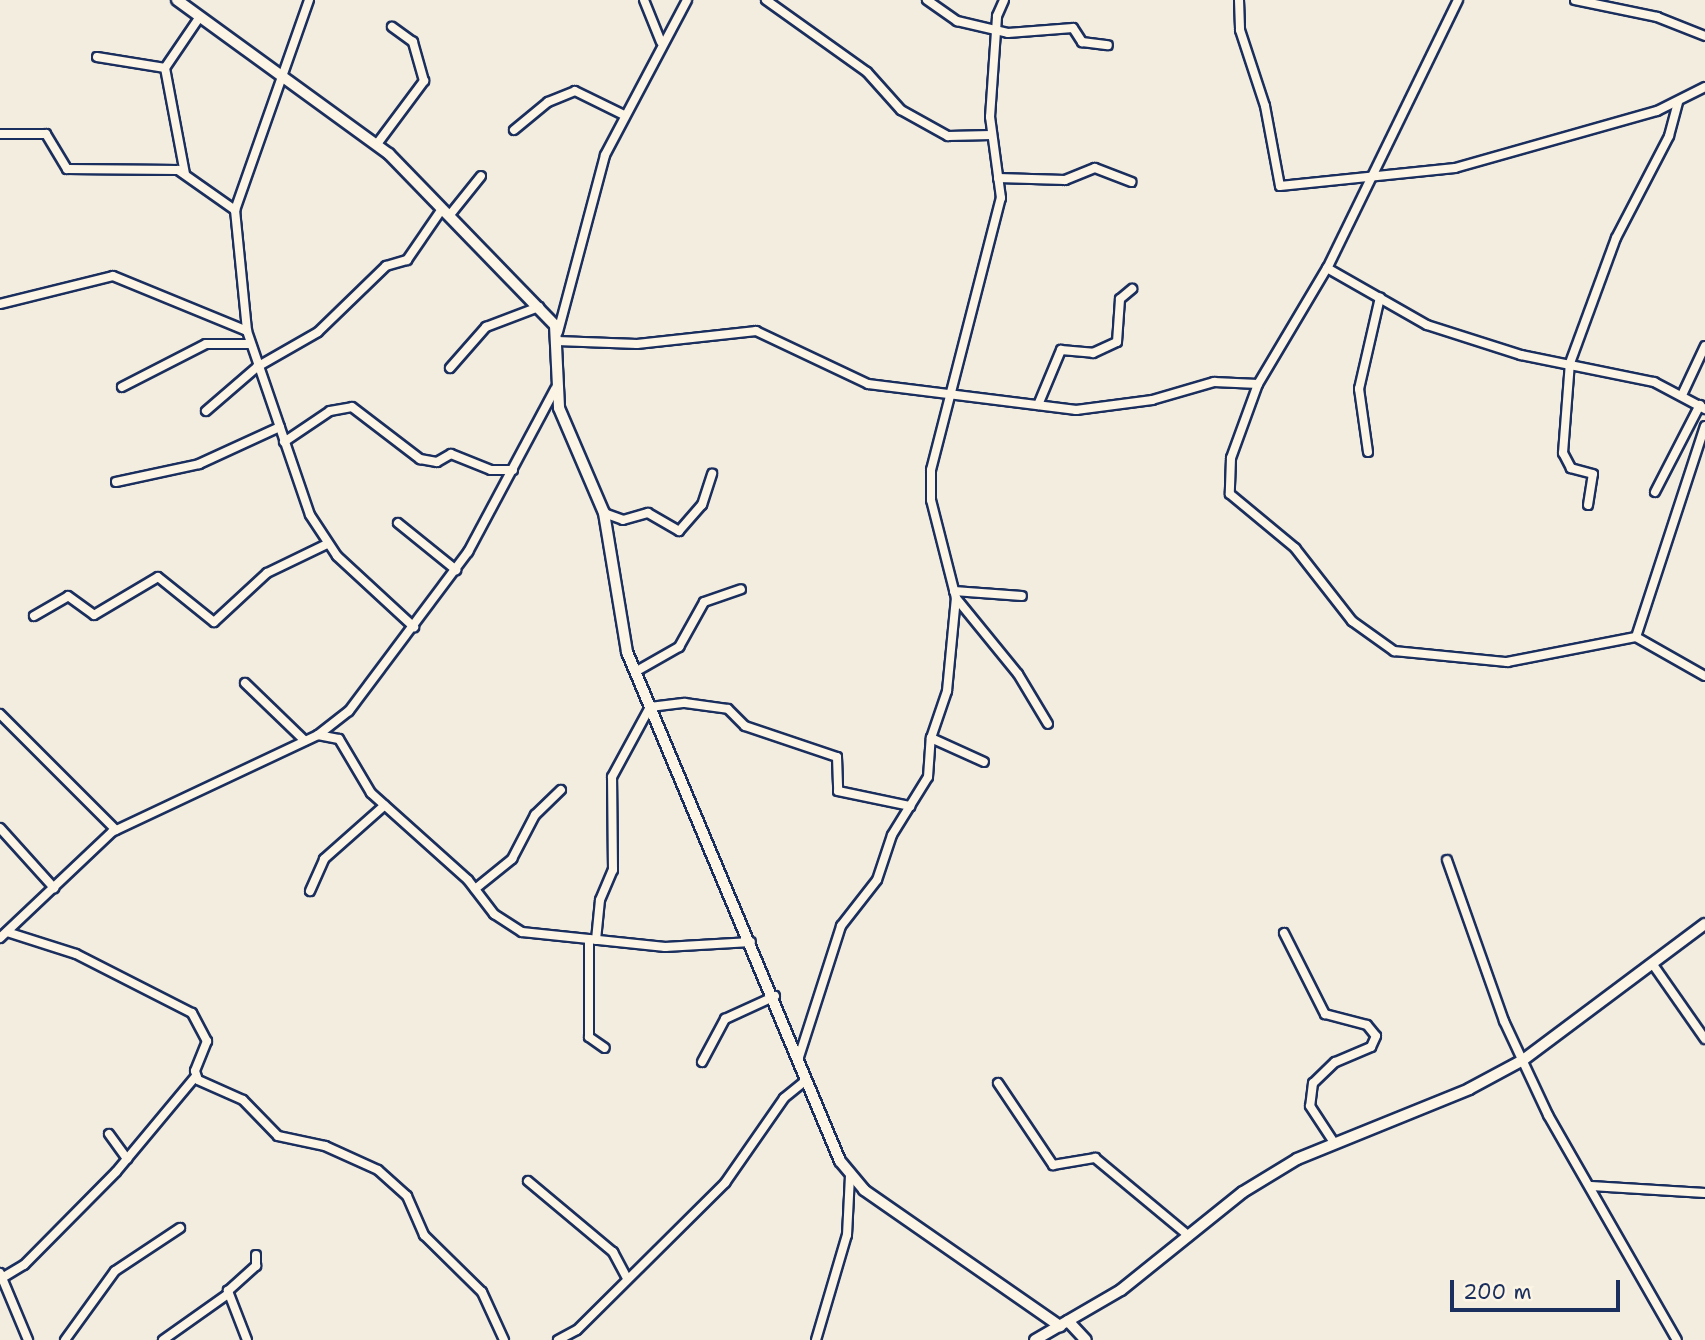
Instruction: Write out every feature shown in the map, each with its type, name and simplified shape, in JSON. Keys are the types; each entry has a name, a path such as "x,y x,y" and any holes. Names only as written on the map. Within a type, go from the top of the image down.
{"main road":[{"path":"177,0 283,81 377,144 539,307 557,337 555,389 604,513 620,624 635,672 775,996 805,1080 850,1176 1086,1340"},
{"path":"1035,1340 1064,1324 1189,1236 1243,1192 1333,1141 1443,1100 1523,1060 1654,966 1705,925"}],"street":[{"path":"309,0 283,81 235,210 247,331 300,495 327,544 414,626"},
{"path":"643,0 661,42"},
{"path":"687,0 622,114 591,198 557,337 637,344 756,331 868,384 1088,409 1214,382 1258,384"},
{"path":"766,0 867,72 901,110 948,136 991,135"},
{"path":"928,0 950,19 1037,33 1073,28 1082,42 1108,45"},
{"path":"799,1057 841,926 877,880 910,806 928,777 931,737 947,691 955,594 930,485 998,214 998,178 991,135 997,27 1004,0"},
{"path":"1240,0 1240,30 1265,106 1275,183 1454,168 1678,102 1705,87"},
{"path":"1458,0 1326,268 1258,384 1231,458 1230,494 1295,548 1339,606 1374,638 1415,657 1507,662 1636,637 1705,676"},
{"path":"1575,0 1657,18 1705,36"},
{"path":"185,175 166,68 199,18"},
{"path":"377,144 424,82 412,42 392,27"},
{"path":"97,57 166,68"},
{"path":"514,130 548,102 575,91 622,114"},
{"path":"1588,505 1592,474 1571,468 1563,453 1570,363 1616,238 1669,136 1678,102"},
{"path":"0,134 47,134 67,169 171,169 185,175 235,210"},
{"path":"998,178 1065,180 1095,168 1130,182"},
{"path":"206,411 257,367 318,332 386,266 407,260 481,176"},
{"path":"1326,268 1427,325 1492,348 1570,363 1682,394 1703,407 1655,492"},
{"path":"0,304 113,276 247,331"},
{"path":"1038,405 1061,350 1093,353 1117,342 1120,299 1132,289"},
{"path":"1368,452 1359,390 1380,297"},
{"path":"450,368 486,327 539,307"},
{"path":"122,387 206,344 250,344"},
{"path":"1682,394 1705,346"},
{"path":"4,935 116,830 318,735 358,701 456,569 513,470 555,389"},
{"path":"284,442 330,411 352,407 421,459 437,462 451,454 491,470 513,470"},
{"path":"1636,637 1705,426"},
{"path":"116,482 199,464 280,427"},
{"path":"604,513 622,520 648,513 679,531 702,505 712,474"},
{"path":"398,523 456,569"},
{"path":"34,616 68,596 94,615 158,577 214,622 267,573 327,544"},
{"path":"635,672 679,647 704,602 741,589"},
{"path":"955,594 1023,596"},
{"path":"955,594 1018,674 1048,724"},
{"path":"245,683 305,741"},
{"path":"605,1048 589,1037 592,940 600,900 613,870 612,777 650,707 685,703 728,709 745,726 837,757 838,791 910,806"},
{"path":"0,714 116,830"},
{"path":"318,735 339,739 365,786 475,889 494,914 522,932 688,947 751,942"},
{"path":"931,737 984,762"},
{"path":"475,889 512,859 535,815 561,790"},
{"path":"310,891 324,859 386,805"},
{"path":"0,828 54,888"},
{"path":"1447,860 1523,1060 1642,1287 1677,1340"},
{"path":"1284,933 1325,1014 1367,1026 1376,1036 1371,1048 1335,1062 1313,1083 1310,1106 1333,1141"},
{"path":"4,935 76,954 192,1013 208,1041 196,1076 127,1159 24,1265 1,1276 3,1291 28,1340"},
{"path":"1654,966 1705,1039"},
{"path":"702,1062 725,1019 775,996"},
{"path":"196,1076 243,1100 278,1136 325,1146 378,1170 407,1196 424,1235 482,1292 504,1340"},
{"path":"558,1340 577,1330 725,1183 784,1098 805,1080"},
{"path":"998,1083 1053,1165 1095,1158 1189,1236"},
{"path":"110,1134 127,1159"},
{"path":"816,1340 847,1235 850,1176"},
{"path":"528,1181 613,1252 627,1278"},
{"path":"1591,1186 1705,1193"},
{"path":"65,1340 115,1271 180,1228"},
{"path":"163,1340 228,1294 256,1266 256,1255"},
{"path":"228,1294 247,1340"}]}
